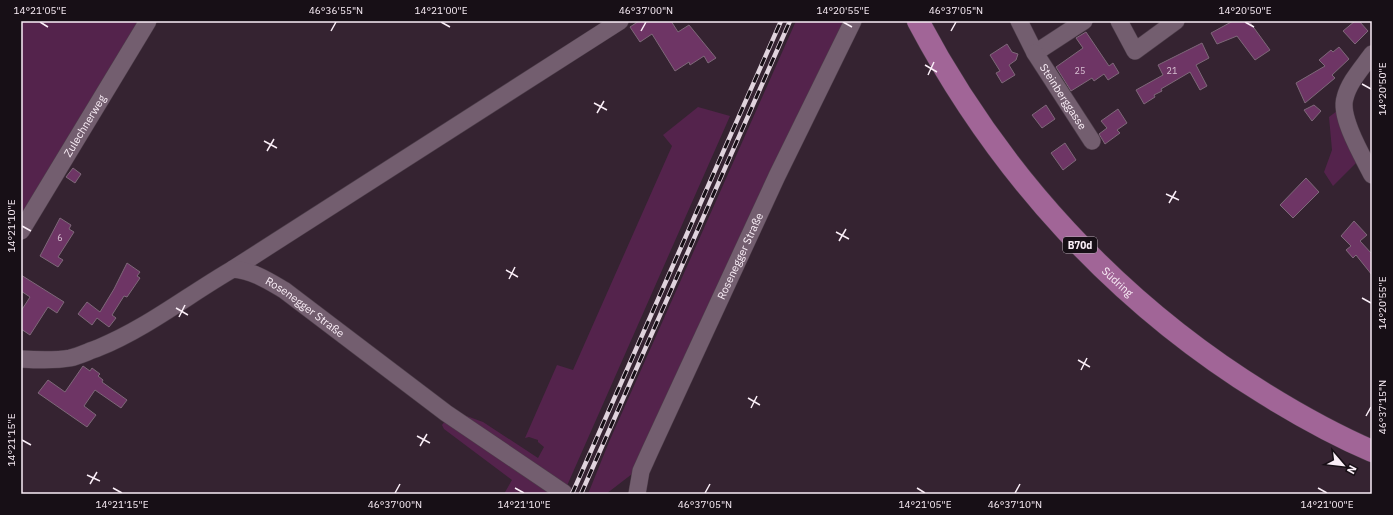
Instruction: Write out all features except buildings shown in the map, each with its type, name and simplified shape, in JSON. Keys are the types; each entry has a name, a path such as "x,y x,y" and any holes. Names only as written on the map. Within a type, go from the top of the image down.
{"main road":[{"name":"Südring","path":"918,21 964,101 1003,155 1062,226 1114,279 1184,339 1229,372 1298,414 1372,451"}],"street":[{"name":"Zulechnerweg","path":"21,231 148,21"},
{"path":"21,359 54,360 71,358 114,341 140,327 620,21"},
{"name":"Rosenegger Straße","path":"637,494 641,471 650,451 777,176 853,21"},
{"name":"Steinberggasse","path":"1019,21 1035,53 1092,141"},
{"name":"Steinberggasse","path":"1035,53 1084,21"},
{"path":"1118,21 1135,51 1176,21"},
{"path":"1372,54 1350,85 1344,100 1348,128 1372,175"},
{"name":"Rosenegger Straße","path":"233,269 245,270 259,275 284,290 446,413 564,493"}],"shaded area":[{"path":"21,21 138,21 21,218"},
{"path":"796,21 848,21 632,474 606,494 588,494 609,442"},
{"path":"698,107 730,116 566,488 461,414 483,422 538,458 544,447 538,442 538,440 529,437 525,438 557,365 573,370 672,146 663,135"},
{"path":"1337,111 1346,143 1357,162 1333,186 1324,172 1332,150 1329,117"},
{"path":"445,421 555,494 504,494 512,480 444,429 442,425"}],"railway":[{"path":"572,494 781,21"},
{"path":"581,494 790,21"}]}
